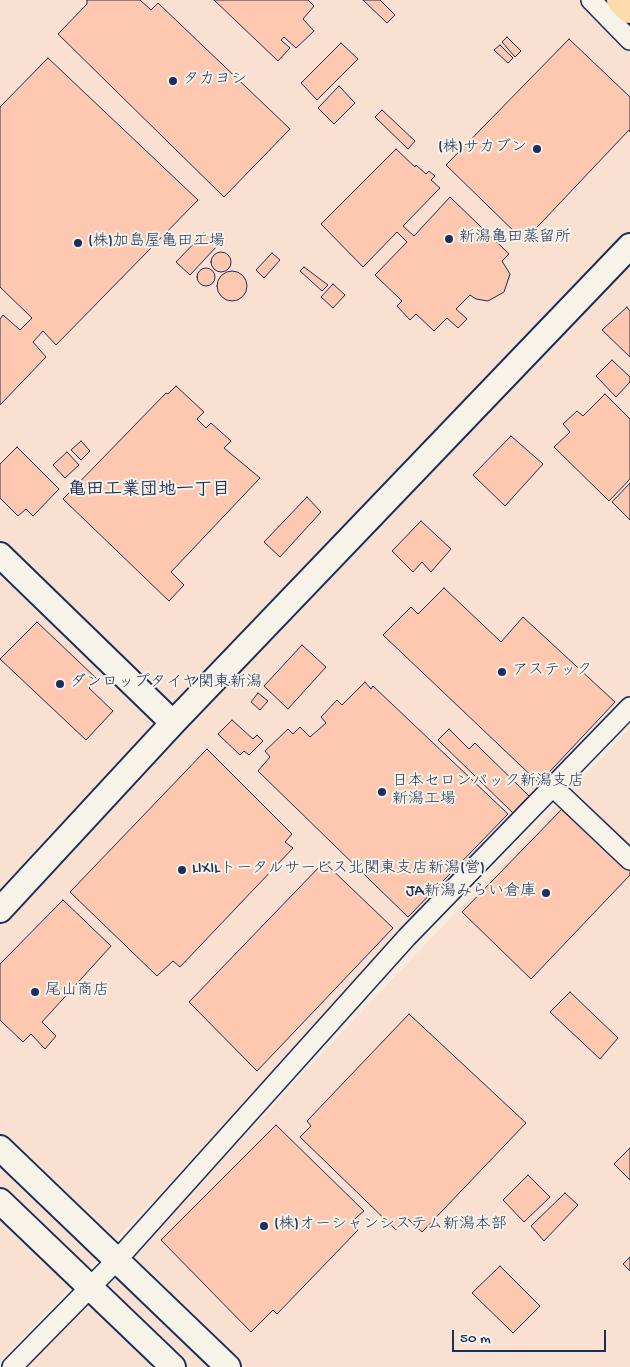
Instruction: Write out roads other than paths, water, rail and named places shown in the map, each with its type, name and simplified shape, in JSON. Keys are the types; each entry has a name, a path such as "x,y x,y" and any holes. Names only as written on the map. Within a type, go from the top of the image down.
{"highway":[{"path":"621,0 630,9"}],"street":[{"path":"591,0 630,40"},
{"path":"0,910 173,723 630,246"},
{"path":"0,555 173,723"},
{"path":"12,1367 117,1260 407,938 630,708"},
{"path":"553,787 630,860"},
{"path":"0,1148 228,1367"},
{"path":"0,1201 89,1289 173,1367"}],"place":[{"name":"タカヨシ","path":"173,81"},
{"name":"(株)サカブン","path":"537,149"},
{"name":"新潟亀田蒸留所","path":"449,239"},
{"name":"(株)加島屋亀田工場","path":"78,243"},
{"name":"アステック","path":"502,672"},
{"name":"ダンロップタイヤ関東新潟","path":"60,684"},
{"name":"日本セロンパック新潟支店 新潟工場","path":"382,792"},
{"name":"LIXILトータルサービス北関東支店新潟(営)","path":"182,870"},
{"name":"JA新潟みらい倉庫","path":"546,893"},
{"name":"尾山商店","path":"35,992"},
{"name":"(株)オーシャンシステム新潟本部","path":"264,1226"}],"district":[{"name":"亀田工業団地一丁目","path":"149,491"}]}
